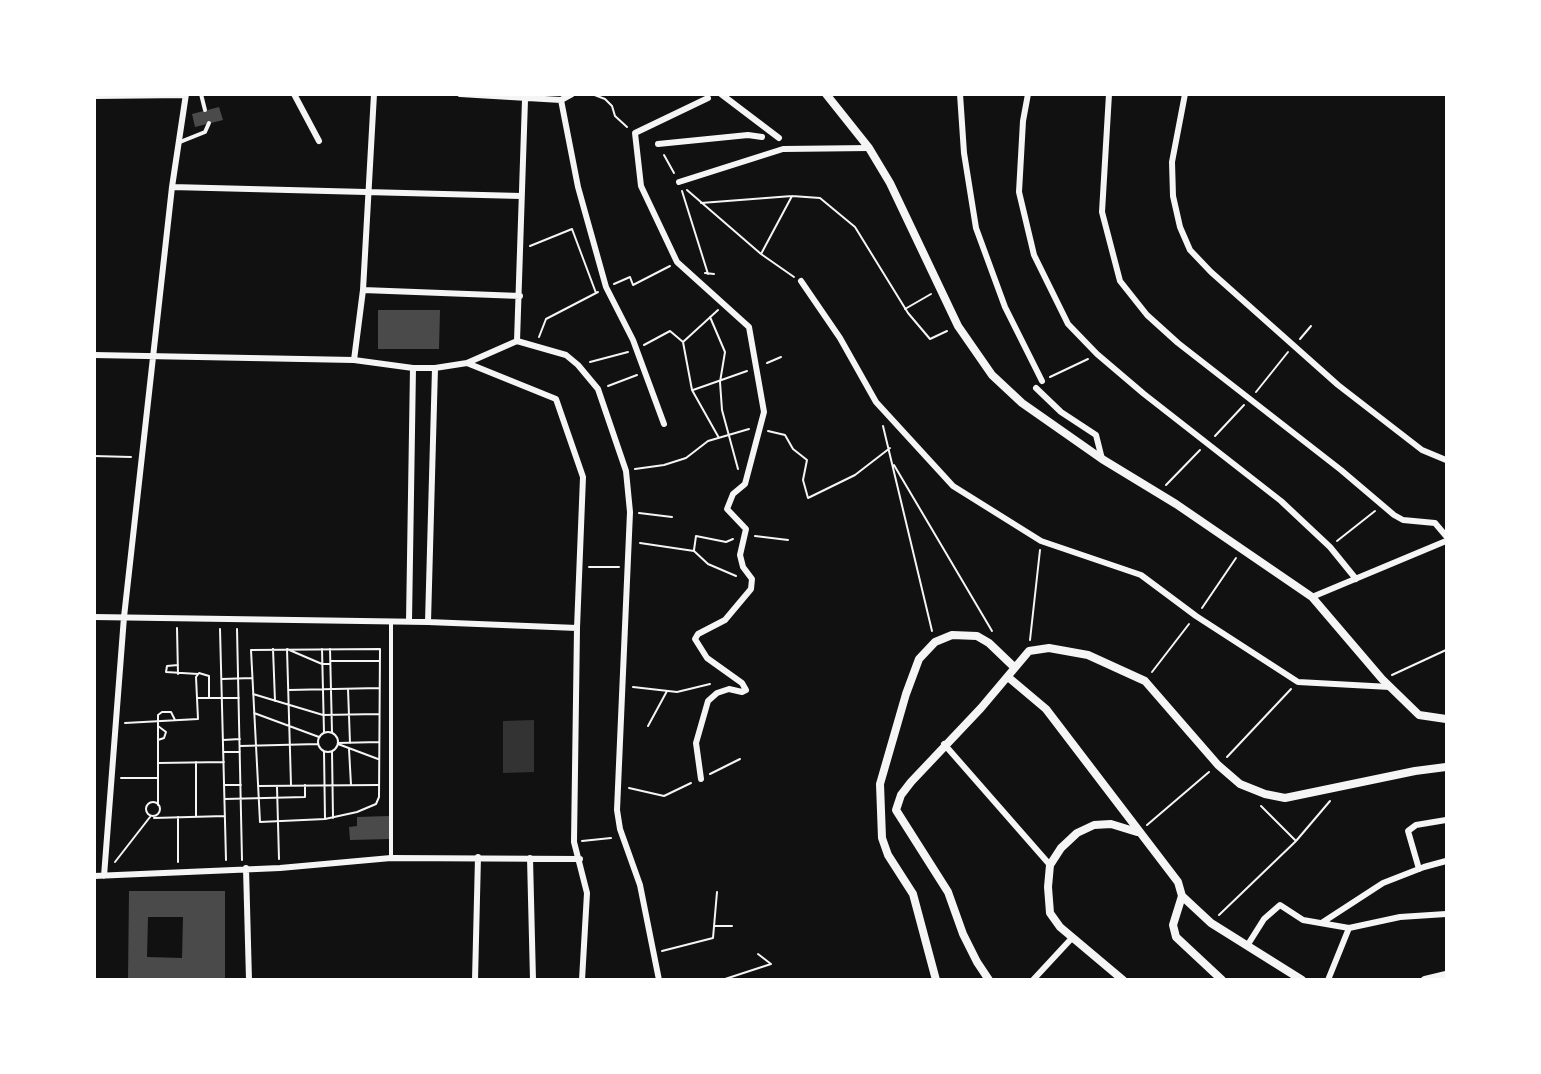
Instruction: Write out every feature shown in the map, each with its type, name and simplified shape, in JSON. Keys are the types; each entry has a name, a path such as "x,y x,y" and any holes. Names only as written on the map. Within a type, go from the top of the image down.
{"street":[{"path":"294,94 319,141"},
{"path":"354,360 363,290 374,94"},
{"path":"460,94 525,100 561,100 572,94"},
{"path":"721,94 779,138"},
{"path":"826,94 869,148 890,183 958,326 992,375 1022,403 1102,459 1243,548 1312,597 1382,679 1419,715 1446,719"},
{"path":"960,94 964,153 976,228 1005,307 1042,381"},
{"path":"1028,94 1023,121 1019,192 1034,255 1068,324 1097,354 1281,501 1330,547 1356,579"},
{"path":"1108,94 1102,212 1120,281 1147,315 1162,329 1341,470 1382,506 1403,520 1435,523 1446,536"},
{"path":"1185,94 1172,162 1173,196 1180,227 1190,250 1210,272 1338,385 1422,450 1446,460"},
{"path":"94,96 186,95 172,187 124,617 104,876"},
{"path":"700,778 696,743 708,701 729,689 742,692 746,690 742,683 707,658 695,639 698,634 725,620 751,590 753,583 751,576 743,567 740,555 746,529 727,508 734,494 746,484 764,412 749,327 677,262 641,186 635,133 708,98"},
{"path":"517,341 520,296 518,250 525,100"},
{"path":"561,100 578,187 606,288 637,350 664,424"},
{"path":"658,144 748,135 762,137"},
{"path":"679,182 783,149 869,148"},
{"path":"172,187 520,196"},
{"path":"801,281 840,338 876,402 952,486 1041,541 1141,575 1196,616 1298,681 1390,687"},
{"path":"363,290 520,296"},
{"path":"94,355 154,354 354,360 413,368 435,368 467,363 517,341 566,355 578,365 598,389 626,471 630,512 617,810 620,829 640,885 659,980"},
{"path":"467,363 556,399 584,477 577,628 574,842 587,893 582,980"},
{"path":"409,621 413,368"},
{"path":"428,622 435,368"},
{"path":"1036,388 1061,412 1096,435 1102,459"},
{"path":"1312,597 1446,541"},
{"path":"94,616 219,620 409,621 577,628"},
{"path":"936,980 914,894 888,855 882,838 880,784 906,694 920,659 935,642 952,635 977,636 989,643 1014,667"},
{"path":"989,980 963,934 948,892 896,810 901,795 1029,651 1048,648 1088,655 1145,681 1218,765 1240,784 1265,794 1285,798 1415,771 1446,767"},
{"path":"1008,677 1046,709 1114,795 1138,832 1178,882 1182,896 1211,923 1302,980"},
{"path":"944,744 1050,865"},
{"path":"1419,869 1408,831 1416,825 1446,820"},
{"path":"1123,980 1071,939 1050,913 1047,897 1050,865 1061,848 1077,833 1094,825 1111,824 1138,832"},
{"path":"475,980 478,857"},
{"path":"94,876 280,868 391,858 580,859"},
{"path":"530,858 532,980"},
{"path":"1323,922 1383,883 1446,861"},
{"path":"245,868 249,980"},
{"path":"1182,896 1173,925 1176,937 1222,980"},
{"path":"1247,946 1264,919 1280,905 1303,920 1349,928 1400,917 1446,914"},
{"path":"1328,980 1349,928"},
{"path":"1033,980 1071,939"},
{"path":"1425,980 1446,975"}],"lane":[{"path":"201,94 206,110"},
{"path":"180,142 205,132 209,123"},
{"path":"391,622 391,858"}],"path":[{"path":"679,182 708,274"},
{"path":"701,203 792,196 820,198 855,227 905,309 930,339 958,326"},
{"path":"761,254 792,196"},
{"path":"518,250 572,229 596,293"},
{"path":"905,309 939,290"},
{"path":"683,342 724,305"},
{"path":"710,317 725,352 720,382 727,436 739,472"},
{"path":"1250,399 1311,326"},
{"path":"578,365 637,350 670,331 683,342 692,390 719,438"},
{"path":"1042,381 1097,354"},
{"path":"692,390 720,382 781,357"},
{"path":"598,389 645,372"},
{"path":"876,402 890,448 935,642"},
{"path":"626,471 664,465 686,458 708,441 760,426 771,434 785,435 793,449 807,460 803,480 808,498 855,475 890,448"},
{"path":"94,456 142,458"},
{"path":"893,463 996,637"},
{"path":"1330,547 1382,506"},
{"path":"630,512 672,517"},
{"path":"1029,651 1041,541"},
{"path":"628,542 694,551 708,564 753,583"},
{"path":"1145,681 1196,616 1243,548"},
{"path":"580,567 626,567"},
{"path":"177,619 178,674"},
{"path":"219,620 226,869"},
{"path":"237,620 245,868"},
{"path":"322,649 324,733"},
{"path":"322,649 380,649 379,785 376,804 333,818 260,822 251,650 322,649"},
{"path":"330,649 332,732"},
{"path":"273,650 275,701"},
{"path":"287,650 322,664 379,661"},
{"path":"287,650 291,785"},
{"path":"1382,679 1446,650"},
{"path":"178,665 168,665 165,669 167,673 209,676 209,698"},
{"path":"116,723 198,719 198,674"},
{"path":"222,679 252,678"},
{"path":"623,686 677,692 716,683"},
{"path":"348,688 350,743"},
{"path":"288,690 379,688"},
{"path":"648,726 667,690"},
{"path":"253,694 323,715 379,714"},
{"path":"197,699 239,698"},
{"path":"104,876 152,817 158,814 158,721 162,712 173,713 175,720"},
{"path":"254,713 319,737"},
{"path":"158,726 164,728 166,734 158,741"},
{"path":"325,819 324,751 318,744 319,737 324,733 332,732 337,736 338,744"},
{"path":"223,740 240,739"},
{"path":"333,818 332,751 338,744 379,742"},
{"path":"240,746 318,744"},
{"path":"338,744 379,759"},
{"path":"350,749 351,785"},
{"path":"324,751 332,751"},
{"path":"223,752 240,752"},
{"path":"619,785 664,796 740,759"},
{"path":"195,762 196,817"},
{"path":"158,763 224,762"},
{"path":"112,778 158,778"},
{"path":"224,785 241,785"},
{"path":"225,799 305,797 305,785"},
{"path":"258,786 379,785"},
{"path":"277,786 280,868"},
{"path":"1211,923 1296,842 1342,787"},
{"path":"152,817 150,802 156,801 158,805"},
{"path":"1256,801 1296,842"},
{"path":"152,817 225,816"},
{"path":"178,817 178,872"},
{"path":"574,842 611,840 612,831"},
{"path":"653,953 713,938 717,892"},
{"path":"714,926 732,926"},
{"path":"722,980 771,964 758,954"}],"shaded area":[{"path":"534,720 534,772 503,773 503,721"}],"building":[{"path":"219,107 223,120 195,127 192,114"},
{"path":"378,310 440,310 439,349 378,349"},
{"path":"389,816 390,839 350,840 349,827 357,826 357,817"},
{"path":"129,891 225,891 225,980 128,980","holes":["148,917 183,917 182,958 147,957"]}]}
